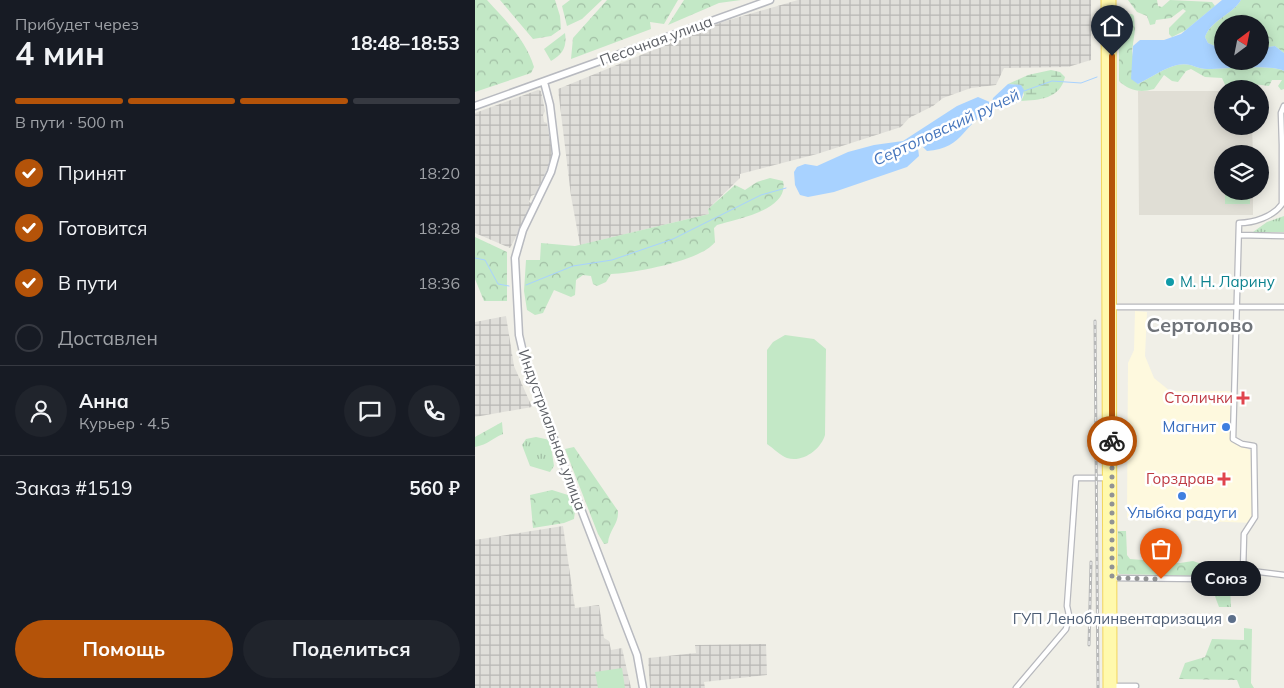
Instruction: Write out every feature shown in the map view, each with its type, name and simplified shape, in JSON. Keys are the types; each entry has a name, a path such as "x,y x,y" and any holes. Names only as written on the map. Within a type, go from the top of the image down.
{"main road":[{"path":"1105,0 1109,307 1109,578"},
{"path":"1111,687 1107,478 1112,0"}],"street":[{"name":"Песочная улица","path":"475,106 769,0"},
{"name":"Индустриальная улица","path":"543,82 550,105 556,154 551,172 523,230 515,258 519,335 525,361 637,655 643,688"},
{"path":"1243,570 1244,534 1255,517 1254,446 1242,444 1233,439 1239,223 1252,223 1279,209 1282,204 1283,145 1281,113 1284,106"},
{"path":"1239,235 1284,236"},
{"path":"1109,307 1283,306"},
{"path":"1016,688 1066,629 1069,615 1067,606 1076,478 1107,478"},
{"path":"1109,578 1202,579 1243,570 1284,575"},
{"path":"1111,687 1136,686"}],"shaded area":[{"path":"798,0 1091,0 1091,60 1068,67 1004,68 996,85 971,88 943,98 933,106 909,118 901,127 817,154 740,174 740,178 708,209 709,214 580,245 571,196 558,89 722,22"},
{"path":"538,90 541,91 545,111 543,115 544,122 547,123 553,156 536,194 531,196 529,202 533,204 510,248 475,233 475,113"},
{"path":"1138,91 1214,91 1214,135 1252,135 1253,145 1214,145 1214,200 1253,200 1253,215 1139,215"},
{"path":"1135,311 1147,312 1145,356 1154,378 1170,391 1233,391 1232,439 1253,452 1253,523 1127,518 1128,363 1134,350"},
{"path":"506,316 514,366 532,407 475,417 475,322"},
{"path":"563,526 575,608 599,605 604,638 609,641 611,650 622,648 631,688 475,688 475,540"},
{"path":"766,644 767,675 704,682 705,688 650,688 648,658 696,653 695,645"}],"green space":[{"path":"475,0 487,0 515,31 526,48 534,67 531,73 475,92"},
{"path":"500,0 555,0 560,16 561,29 551,36 533,39"},
{"path":"570,0 602,0 582,19 567,26 562,6"},
{"path":"607,0 678,0 664,24 650,22 651,29 571,59 573,38"},
{"path":"684,0 741,0 719,3 668,25"},
{"path":"1128,0 1157,0 1158,6 1162,7 1170,0 1212,2 1215,6 1186,30 1172,37 1169,34 1169,28 1186,11 1183,9 1171,18 1156,20 1155,24 1150,25 1147,16 1137,12"},
{"path":"1241,0 1284,0 1284,53 1275,46 1269,47 1269,15 1226,15"},
{"path":"1132,14 1134,16 1135,30 1132,51 1138,84 1167,68 1186,64 1214,70 1278,69 1284,71 1284,89 1281,90 1278,86 1282,80 1272,80 1269,86 1269,80 1223,80 1222,78 1205,77 1191,69 1186,71 1178,82 1172,81 1164,75 1154,89 1140,91 1131,89 1119,81 1119,16"},
{"path":"1214,24 1214,46 1208,43 1205,37"},
{"path":"565,33 563,50 559,56 551,61 544,49"},
{"path":"1051,70 1060,72 1065,77 1059,90 1042,99 1021,101 1024,95 1021,85 1008,84 1028,75"},
{"path":"770,178 783,181 783,191 778,199 760,212 717,225 714,228 715,242 696,255 666,265 611,274 606,282 597,286 593,284 591,276 583,275 576,280 575,295 571,297 554,290 543,313 535,315 527,310 524,291 526,260 540,260 541,243 575,246 709,214 708,209 735,185 745,190 757,182"},
{"path":"1225,200 1250,200 1250,204 1225,204"},
{"path":"1284,216 1284,232 1253,232 1267,222"},
{"path":"475,237 507,252 507,301 484,301 475,279"},
{"path":"785,335 814,339 826,349 825,435 820,445 811,454 793,459 785,457 767,444 767,350 773,342"},
{"path":"502,422 503,434 475,447 475,437"},
{"path":"536,437 550,440 554,466 550,472 530,466 522,445 526,439"},
{"path":"574,447 618,511 617,520 608,543 604,544 598,534 565,449"},
{"path":"552,490 568,495 575,511 574,519 564,523 533,528 530,495"},
{"path":"1118,531 1126,531 1127,555 1130,559 1180,563 1193,561 1216,569 1216,573 1209,576 1119,574 1116,567 1118,565"},
{"path":"1230,586 1231,607 1219,607 1213,591"},
{"path":"1244,628 1252,629 1251,683 1254,688 1240,688 1237,680 1179,679 1185,663 1205,657 1212,639 1244,640"},
{"path":"622,668 625,688 598,688 595,672"}],"water":[{"path":"1222,0 1241,0 1226,15 1214,15 1214,24 1205,37 1208,43 1214,46 1214,69 1182,64 1167,68 1138,84 1131,79 1133,46 1140,40 1164,40 1181,34"},
{"path":"1275,46 1284,53 1284,71 1269,68 1269,47"},
{"path":"1008,84 1021,85 1024,90 1021,101 999,108 991,106 991,112 975,121 957,140 949,145 927,151 921,145 918,148 919,156 907,167 834,192 808,197 800,195 795,185 794,172 797,167 805,164 817,166 848,152 874,145 903,141 957,106 978,97 992,103 993,98"}],"waterway":[{"name":"Сертоловский ручей","path":"1024,91 1052,81 1081,83 1097,77"},
{"name":"Сертоловский ручей","path":"526,285 573,266 612,260 673,239 761,195 786,188"},
{"name":"Сертоловский ручей","path":"475,258 485,260 498,284 509,286"}],"railway":[{"path":"1095,321 1098,688"},
{"path":"1089,645 1091,562"}],"way so far":[{"path":"1112,441 1112,578 1161,579"}],"place":[{"name":"М. Н. Ларину","path":"1170,282"},
{"name":"Столички","path":"1243,398"},
{"name":"Магнит","path":"1226,427"},
{"name":"Горздрав","path":"1224,479"},
{"name":"Улыбка радуги","path":"1182,496"},
{"name":"Союз","path":"1161,579"},
{"name":"ГУП Леноблинвентаризация","path":"1232,619"}],"district":[{"name":"Сертолово","path":"1200,325"}],"route":[{"path":"1112,56 1112,441"}]}
